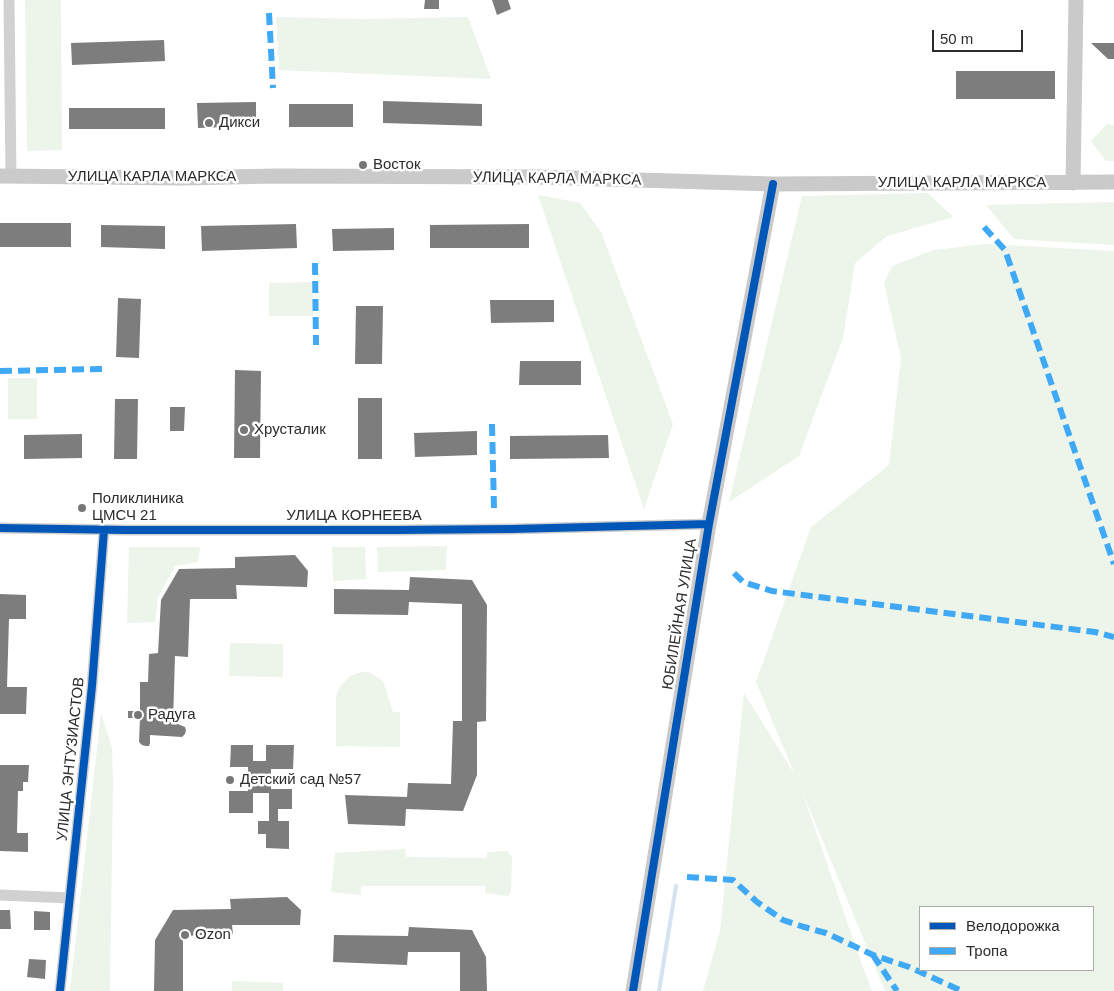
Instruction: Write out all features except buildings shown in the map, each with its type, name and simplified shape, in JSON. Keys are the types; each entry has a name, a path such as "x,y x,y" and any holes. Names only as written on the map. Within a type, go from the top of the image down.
{"main road":[{"path":"1073,183 1076,0"},
{"name":"УЛИЦА КАРЛА МАРКСА","path":"6,176 183,178 275,176 528,177 773,184 1114,182"},
{"name":"ЮБИЛЕЙНАЯ УЛИЦА","path":"634,991 709,524 773,184"}],"street":[{"path":"6,176 9,0"},
{"name":"УЛИЦА КОРНЕЕВА","path":"0,528 104,530 512,529 709,524"},
{"name":"УЛИЦА ЭНТУЗИАСТОВ","path":"60,991 96,648 104,530"},
{"path":"0,896 70,898"}],"shaded area":[{"path":"25,0 61,0 62,150 27,151"},
{"path":"276,17 363,19 468,17 491,79 279,70"},
{"path":"1107,124 1114,125 1114,161 1106,161 1091,141"},
{"path":"928,193 953,217 887,236 855,263 843,338 799,456 729,502 802,196"},
{"path":"538,195 580,203 601,232 673,424 644,509"},
{"path":"1114,202 1114,245 1014,239 986,205"},
{"path":"985,244 1114,251 1114,991 885,991 802,791 872,991 703,991 720,931 744,693 795,775 756,682 811,527 889,465 901,358 884,283 892,266 934,250"},
{"path":"313,282 313,316 269,316 269,283"},
{"path":"8,378 37,378 37,419 8,419"},
{"path":"447,546 446,570 378,572 377,547"},
{"path":"129,547 200,547 198,562 175,566 158,597 155,622 127,623"},
{"path":"332,547 365,547 366,579 333,581"},
{"path":"230,643 283,644 283,677 229,676"},
{"path":"361,672 369,672 383,681 393,712 400,712 400,747 336,746 336,696 340,686 350,676"},
{"path":"101,713 112,748 110,991 70,991"},
{"path":"405,849 406,857 487,858 487,852 507,851 512,857 511,891 508,896 485,893 485,886 361,886 361,895 331,892 335,853"},
{"path":"232,981 283,983 283,991 232,991"}],"waterway":[{"path":"659,991 676,886"}],"marked path":[{"path":"269,13 273,88"},
{"path":"984,227 1005,250 1114,564"},
{"path":"315,263 316,345"},
{"path":"0,371 103,369"},
{"path":"492,424 494,509"},
{"path":"734,573 743,582 772,591 1095,632 1114,637"},
{"path":"687,877 733,880 757,902 783,920 826,933 873,955 909,967 962,991"},
{"path":"873,955 897,991"}],"cycle path":[{"path":"633,991 709,524 773,184"},
{"path":"0,528 396,530 709,524"},
{"path":"60,991 92,686 104,530"}],"place":[{"name":"Дикси","path":"209,123"},
{"name":"Восток","path":"363,165"},
{"name":"Хрусталик","path":"244,430"},
{"name":"Поликлиника ЦМСЧ 21","path":"82,508"},
{"name":"Радуга","path":"138,715"},
{"name":"Детский сад №57","path":"230,780"},
{"name":"Ozon","path":"185,935"}]}
